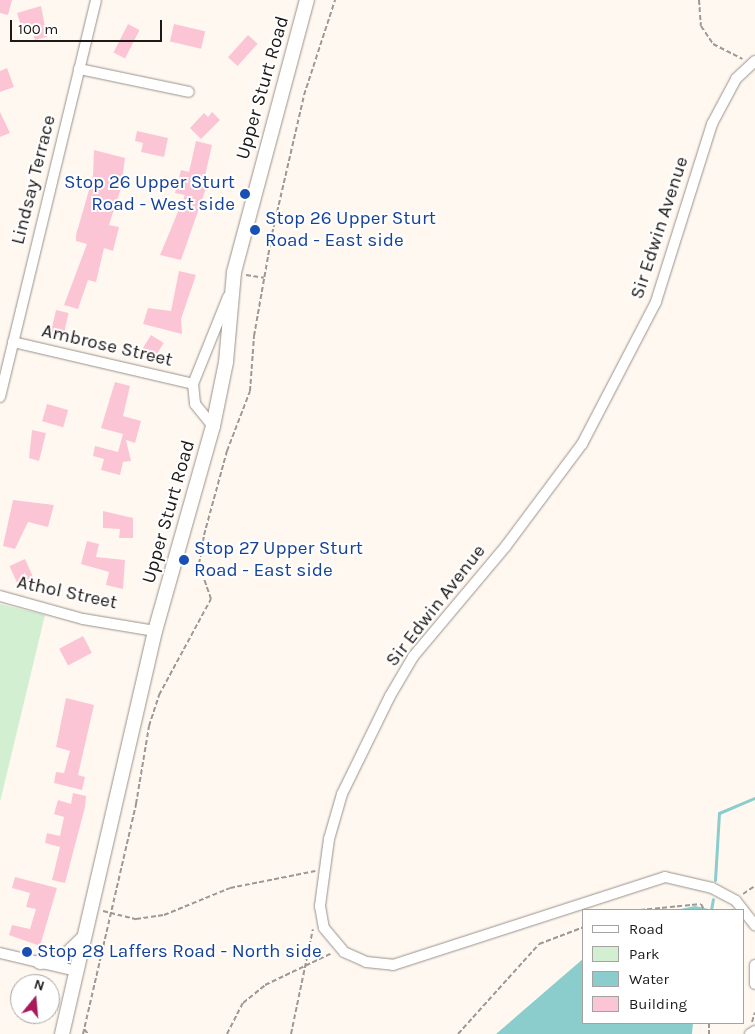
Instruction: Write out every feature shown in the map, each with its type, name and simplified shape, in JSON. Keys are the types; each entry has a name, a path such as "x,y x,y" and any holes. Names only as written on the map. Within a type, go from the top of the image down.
{"main road":[{"name":"Upper Sturt Road","path":"62,1034 155,631 212,426 226,362 228,297 307,0"},
{"path":"40,962 62,959 84,938"}],"street":[{"name":"Lindsay Terrace","path":"0,397 96,0"},
{"name":"Sir Edwin Avenue","path":"742,909 736,901 712,888 665,877 624,887 412,962 366,962 342,950 324,928 320,906 325,871 342,794 399,680 582,444 656,302 712,124 725,96 755,62"},
{"path":"79,69 189,92"},
{"name":"Ambrose Street","path":"212,426 195,404 193,384 228,297"},
{"name":"Ambrose Street","path":"13,342 193,384"},
{"name":"Athol Street","path":"0,596 83,619 155,631"},
{"name":"Sir Edwin Avenue","path":"745,912 755,925"},
{"path":"0,953 76,971"},
{"path":"755,965 755,984"},
{"path":"750,1034 755,1031"}],"path":[{"path":"83,1034 149,726 163,687 211,598 200,564 204,535 227,451 250,391 265,279 304,95 335,0"},
{"path":"699,0 702,26 713,44 755,62"},
{"path":"234,272 265,279"},
{"path":"90,908 136,919 164,915 195,900 264,878 325,871"},
{"path":"736,901 755,886"},
{"path":"643,909 656,905 701,904 704,909"},
{"path":"291,1034 303,966 315,924"},
{"path":"458,1034 538,944 582,929"},
{"path":"227,1034 243,1003 265,985 303,966 342,950"},
{"path":"84,1029 88,1034"}],"green space":[{"path":"0,604 45,615 0,802"}],"water":[{"path":"695,906 708,909 681,909"},
{"path":"582,960 582,1024 693,1024 692,1034 496,1034"}],"building":[{"path":"0,0 12,0 8,15 0,13"},
{"path":"41,6 47,37 35,40 30,24 21,26 17,13"},
{"path":"128,24 140,30 125,58 113,53"},
{"path":"174,24 205,31 201,49 170,42"},
{"path":"248,35 258,44 238,66 228,57"},
{"path":"7,68 14,87 0,92 0,71"},
{"path":"0,112 10,133 0,137"},
{"path":"212,112 220,120 201,139 190,128 204,113 208,117"},
{"path":"137,131 168,138 164,157 141,152 143,143 135,141"},
{"path":"196,141 212,145 205,176 210,177 181,260 160,255 185,195 175,193 181,170 189,172"},
{"path":"94,150 125,158 121,188 109,225 119,227 113,251 104,248 96,282 88,280 78,309 64,305 87,244 76,241 76,235 93,176"},
{"path":"179,271 196,275 181,319 182,334 143,324 148,308 171,311"},
{"path":"56,310 69,313 63,338 50,335"},
{"path":"151,335 164,343 154,358 141,350"},
{"path":"115,382 130,386 123,416 141,421 135,443 126,440 131,461 123,462 120,475 101,470 104,459 93,456 95,446 118,452 123,434 101,428"},
{"path":"47,404 68,410 63,427 42,421"},
{"path":"32,430 46,433 39,461 29,458"},
{"path":"13,500 54,505 48,527 28,522 15,549 3,546"},
{"path":"103,511 133,518 133,538 119,538 120,529 103,528"},
{"path":"87,541 99,544 96,557 125,560 123,589 106,585 109,572 81,564"},
{"path":"25,559 35,581 19,588 9,566"},
{"path":"83,636 92,653 68,665 59,649"},
{"path":"66,698 94,705 78,775 85,777 82,790 54,783 56,772 64,773 70,751 56,747"},
{"path":"73,793 86,796 85,807 65,883 52,880 60,847 45,843 47,833 60,836 64,817 54,814 58,800 71,804"},
{"path":"15,877 57,888 40,946 9,935 12,925 30,929 36,909 26,907 30,893 12,888"}],"waterway":[{"path":"715,880 719,813 755,798"},
{"path":"711,909 713,899"}],"place":[{"name":"Stop 26 Upper Sturt Road - West side","path":"245,194"},
{"name":"Stop 26 Upper Sturt Road - East side","path":"255,230"},
{"name":"Stop 27 Upper Sturt Road - East side","path":"184,560"},
{"name":"Stop 28 Laffers Road - North side","path":"27,952"}]}
